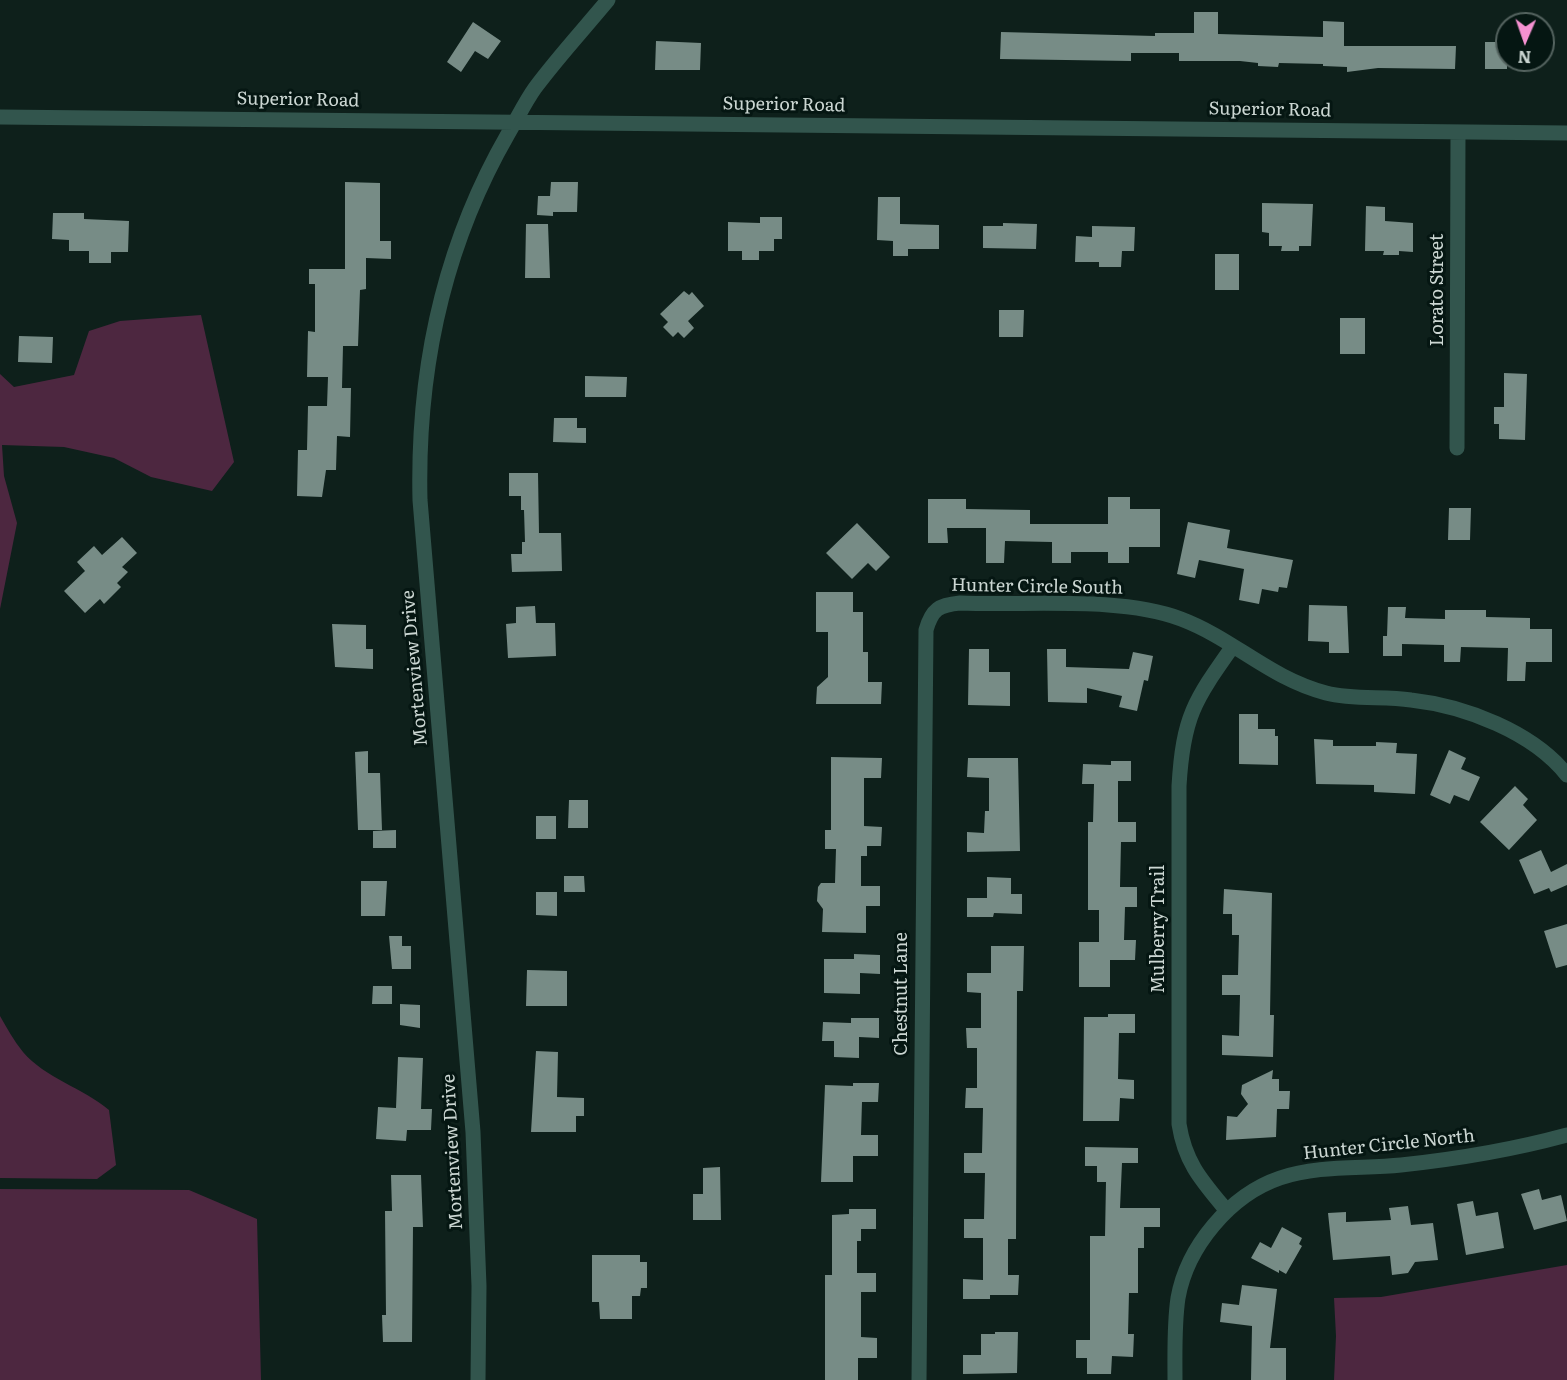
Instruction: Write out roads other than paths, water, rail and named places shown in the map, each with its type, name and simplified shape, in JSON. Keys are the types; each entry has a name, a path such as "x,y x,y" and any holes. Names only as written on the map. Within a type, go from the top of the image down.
{"street":[{"name":"Mortenview Drive","path":"478,1380 479,1286 474,1145 424,551 419,449 428,360 446,280 478,192 534,89 608,0"},
{"name":"Superior Road","path":"0,117 1567,133"},
{"name":"Lorato Street","path":"1457,448 1458,132"},
{"name":"Hunter Circle South","path":"934,610 942,605 960,603 1130,608 1180,619 1233,646 1284,678 1326,693 1363,699 1410,699 1468,712 1562,757 1567,775"},
{"name":"Chestnut Lane","path":"919,1380 926,630 934,610"},
{"name":"Mulberry Trail","path":"1227,1211 1194,1171 1182,1143 1179,1124 1179,786 1182,739 1189,717 1203,687 1233,646"},
{"name":"Hunter Circle North","path":"1175,1380 1175,1328 1182,1285 1189,1263 1200,1244 1227,1211 1254,1191 1280,1178 1320,1170 1371,1168 1447,1160 1567,1135"}]}
